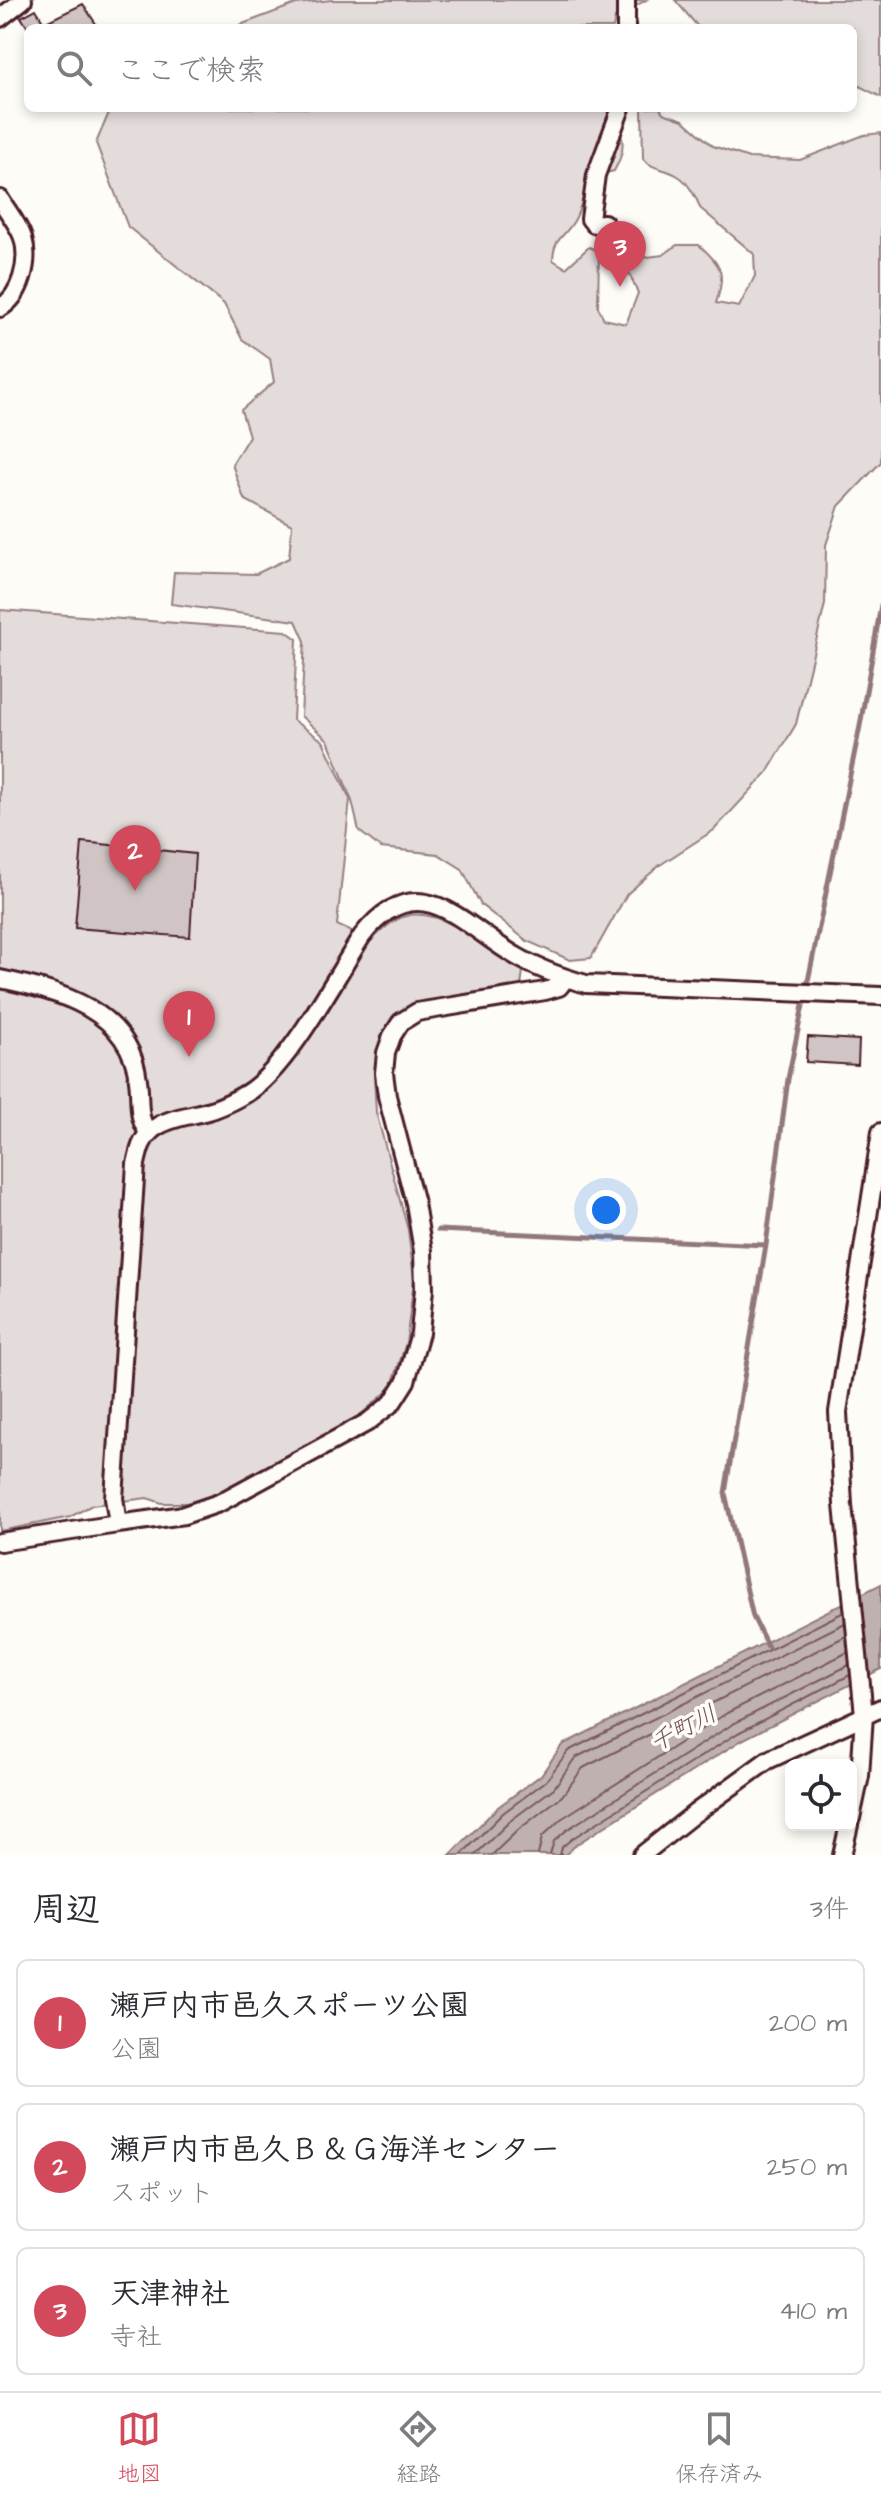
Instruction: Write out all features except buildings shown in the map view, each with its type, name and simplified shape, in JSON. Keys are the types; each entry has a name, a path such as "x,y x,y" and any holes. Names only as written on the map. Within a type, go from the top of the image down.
{"street":[{"path":"0,18 23,0"},
{"path":"626,0 626,24"},
{"path":"604,223 594,224 590,219 592,197 596,175 620,112"},
{"path":"0,199 23,236 25,253 17,292 8,304 0,308"},
{"path":"118,1524 114,1498 136,1164 140,1145 160,1125 217,1108 249,1091 272,1073 373,922 390,910 421,903 440,905 514,955 566,978 614,986 881,996"},
{"path":"0,1542 184,1515 219,1503 368,1422 392,1403 406,1381 420,1333 424,1289 423,1251 415,1203 387,1096 384,1073 392,1036 401,1022 417,1012 545,991 559,987 566,978"},
{"path":"0,979 35,986 77,1000 103,1016 123,1037 136,1066 142,1125 149,1133"},
{"path":"857,1790 863,1708 843,1505 838,1412 881,1132"},
{"path":"642,1855 768,1760 863,1708 881,1708"},
{"path":"842,1855 848,1831"}],"shaded area":[{"path":"331,0 646,0 615,18 614,24 243,24 296,4"},
{"path":"675,0 881,0 881,97 857,85 857,24 696,24"},
{"path":"109,112 611,112 622,137 621,157 614,171 588,177 577,216 557,242 553,260 566,268 589,247 599,251 598,307 604,319 626,324 638,293 628,271 632,259 663,255 677,245 699,245 713,258 720,271 721,285 716,303 739,307 755,276 754,254 700,208 681,178 643,159 642,112 662,112 683,120 713,146 749,158 800,160 864,135 881,133 881,462 839,506 826,545 825,604 796,724 767,773 714,830 660,865 627,894 591,958 570,960 527,941 481,905 462,869 438,854 381,848 359,831 352,801 328,740 301,716 305,641 296,621 171,604 174,572 256,574 289,558 292,525 244,499 232,464 249,436 241,410 274,382 270,359 242,339 224,304 128,227 96,143"},
{"path":"0,610 286,631 297,639 293,720 323,741 350,799 337,925 371,941 387,926 406,916 435,918 467,933 523,971 521,986 411,1005 395,1017 381,1037 374,1077 376,1112 408,1230 414,1279 406,1343 391,1388 359,1416 225,1493 186,1503 162,1503 147,1498 92,1505 70,1517 0,1531"}],"water":[{"name":"千町川","path":"881,1584 881,1669 742,1740 577,1844 565,1855 450,1855 498,1807 541,1775 562,1745"}],"waterway":[{"path":"768,1647 753,1617 725,1493 766,1245 788,1079 860,726 881,605"},
{"path":"438,1230 766,1245"}],"place":[{"name":"天津神社","path":"620,287"},
{"name":"瀬戸内市邑久Ｂ＆Ｇ海洋センター","path":"135,891"},
{"name":"瀬戸内市邑久スポーツ公園","path":"189,1057"}]}
